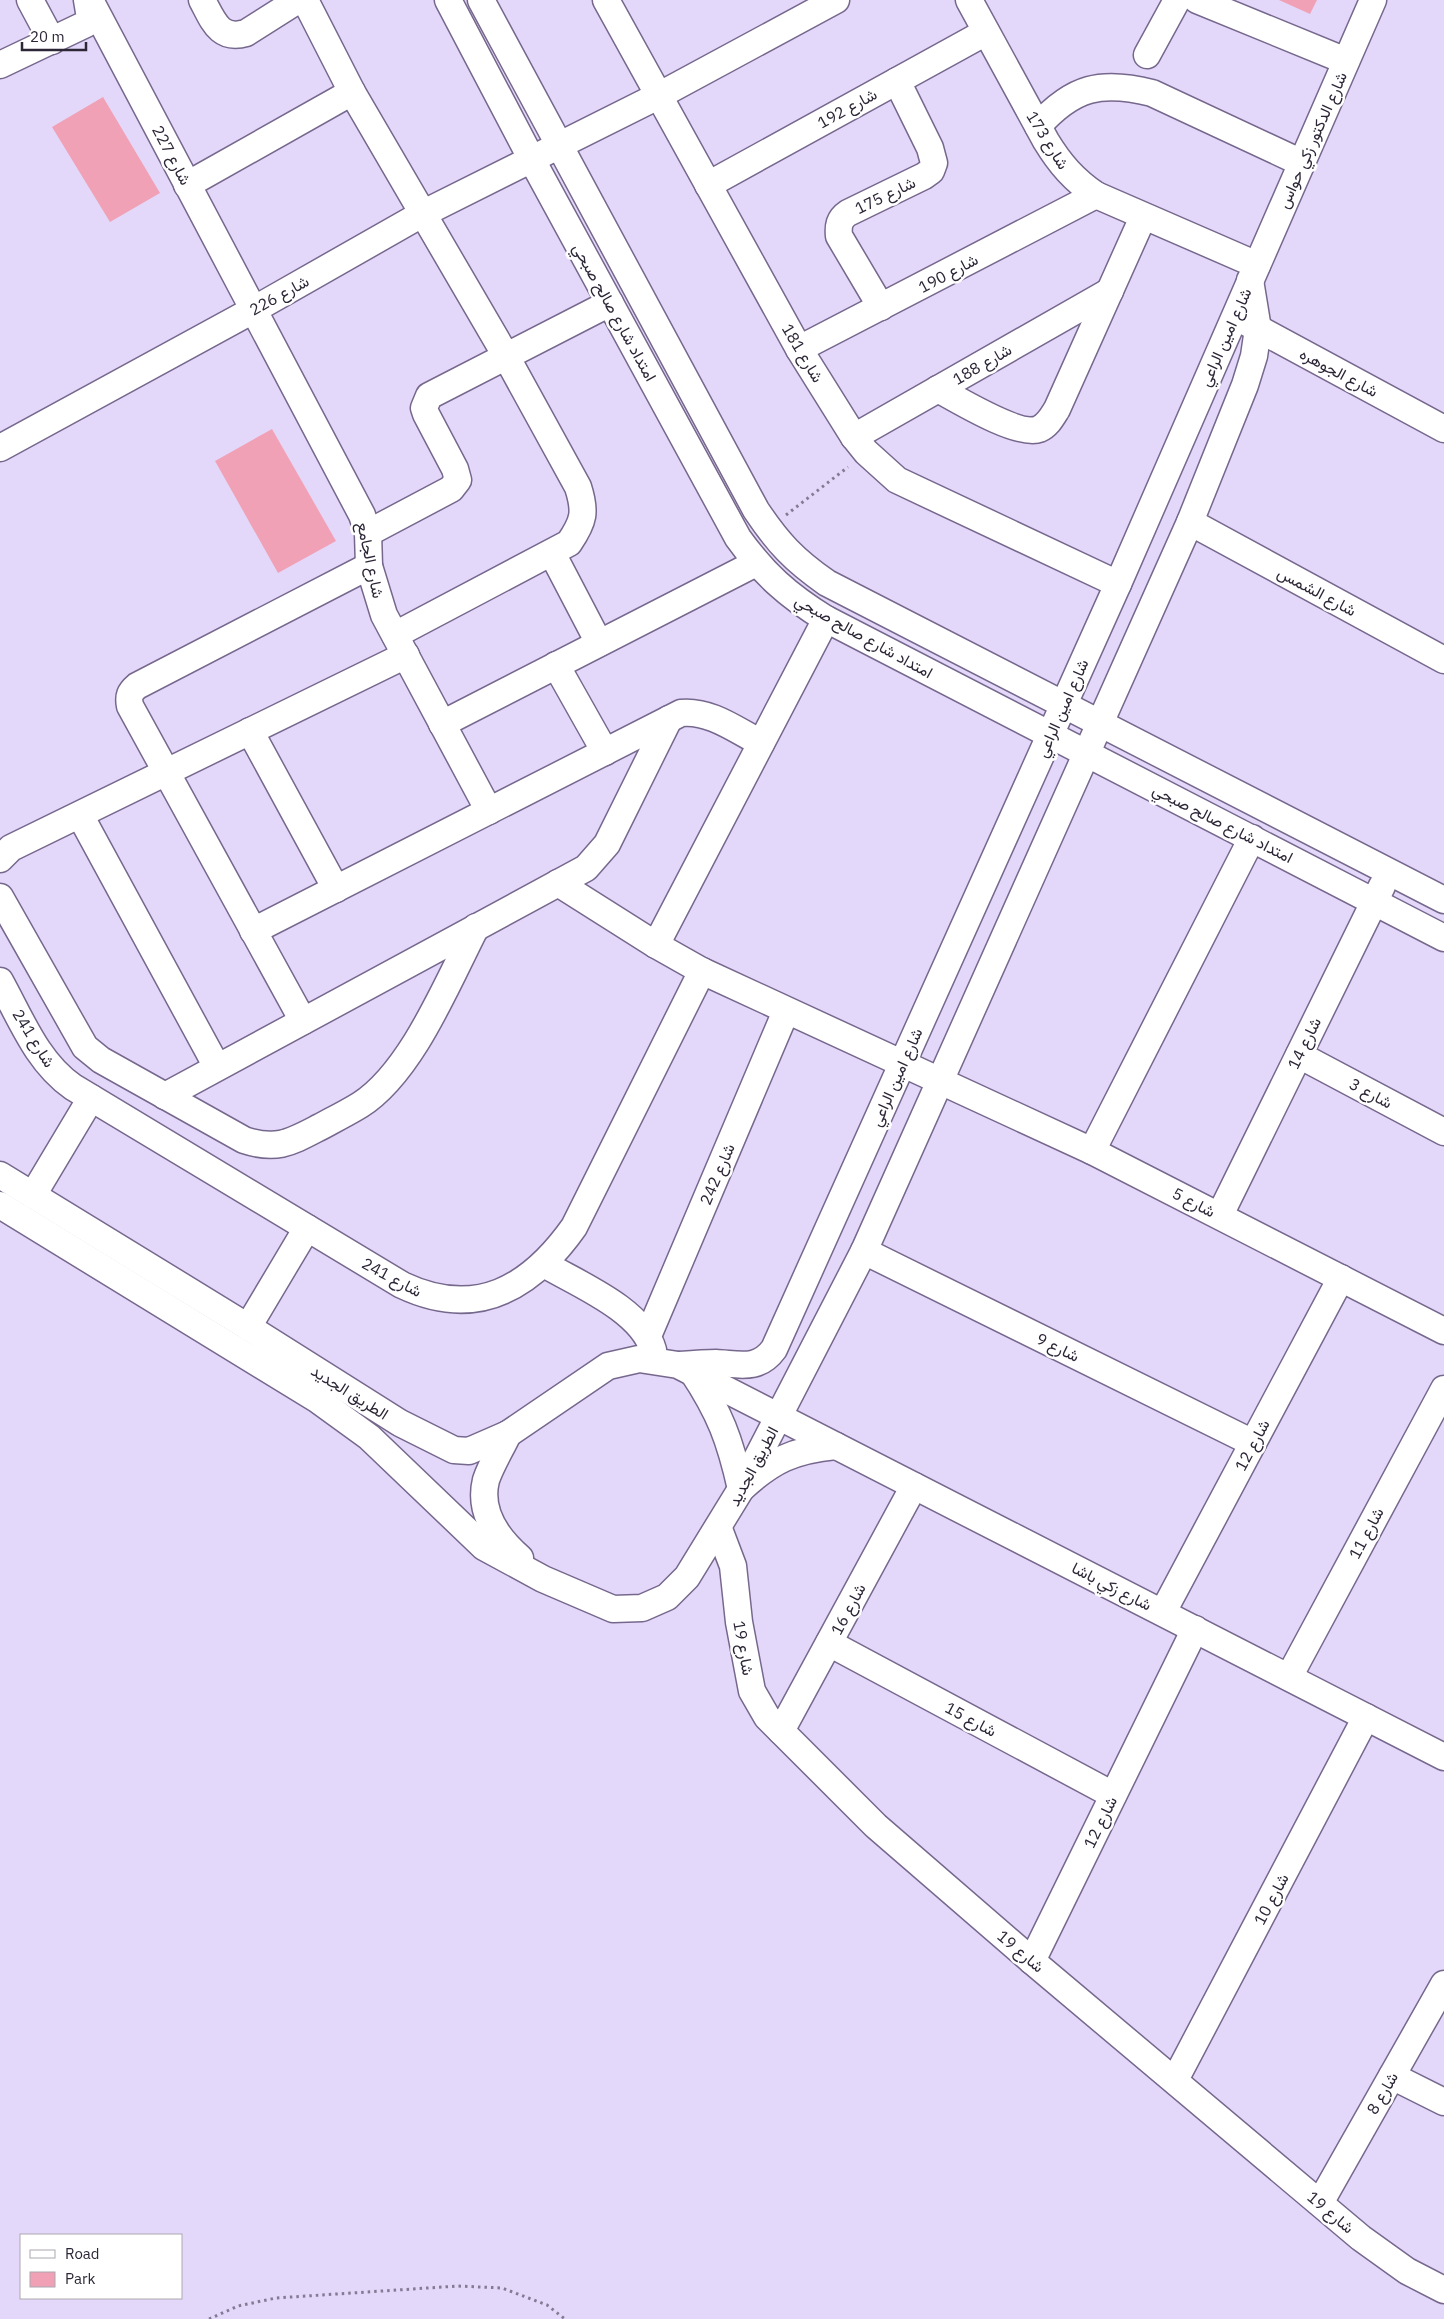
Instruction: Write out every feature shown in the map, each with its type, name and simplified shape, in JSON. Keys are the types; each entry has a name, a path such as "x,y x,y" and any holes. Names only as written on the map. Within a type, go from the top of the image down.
{"street":[{"path":"30,0 52,41"},
{"path":"0,65 88,22 90,14 89,0"},
{"name":"شارع 227","path":"89,0 255,309"},
{"path":"202,0 219,29 227,34 237,35 246,33 298,0"},
{"path":"0,859 11,848 250,731 400,645 569,543 581,526 584,506 578,487 506,356 352,92 305,0"},
{"name":"امتداد شارع صالح صبحي","path":"448,0 532,160 738,538 756,563 787,594 826,619 1444,938"},
{"name":"امتداد شارع صالح صبحي","path":"481,0 756,510 781,545 800,564 827,583 1063,706 1444,900"},
{"name":"شارع 226","path":"0,448 255,309 422,214 660,95 807,7 836,0"},
{"name":"شارع 173","path":"969,0 1058,162 1076,181 1096,196 1143,217 1254,273"},
{"path":"1147,55 1177,0"},
{"path":"1197,0 1346,61"},
{"name":"شارع الدكتور زكي حواس","path":"1254,273 1373,0"},
{"name":"شارع 181","path":"610,1 708,185 799,349 860,445 897,480 1118,584"},
{"name":"شارع 192","path":"708,185 986,32"},
{"name":"شارع 175","path":"881,307 839,236 838,227 843,217 848,213 924,176 931,170 934,163 930,148 897,81"},
{"path":"1038,126 1054,108 1076,94 1101,87 1126,86 1152,93 1302,163"},
{"path":"187,185 352,92"},
{"name":"شارع 190","path":"799,349 1096,196"},
{"path":"938,390 1010,426 1024,430 1038,429 1050,421 1143,217"},
{"name":"شارع امين الراعي","path":"668,1358 748,1366 756,1364 769,1356 1118,584 1254,273"},
{"name":"شارع امين الراعي","path":"780,1416 864,1251 1098,723 1190,522 1245,386 1254,356 1258,329 1254,273"},
{"name":"شارع 188","path":"860,445 938,390 1110,291"},
{"path":"368,533 455,485 458,474 426,414 426,401 434,392 610,304"},
{"name":"شارع الجامع","path":"255,309 362,515 368,533 369,566 378,598 400,645 489,811"},
{"name":"شارع الجوهره","path":"1234,316 1442,422"},
{"name":"شارع الشمس","path":"1190,522 1444,660"},
{"path":"552,553 600,643"},
{"path":"442,724 756,563"},
{"path":"303,1021 130,706 128,698 131,691 369,566"},
{"path":"656,945 826,619"},
{"path":"556,665 605,752"},
{"path":"253,931 681,713 694,712 708,715 761,743"},
{"path":"165,1096 586,868 607,844 669,719"},
{"path":"250,731 336,889"},
{"path":"80,815 217,1068"},
{"path":"1092,1151 1252,838"},
{"name":"شارع 14","path":"1220,1215 1388,871"},
{"name":"شارع 5","path":"558,883 656,945 702,971 786,1012 903,1062 1092,1151 1444,1331"},
{"path":"0,897 85,1047 100,1060 244,1140 262,1145 280,1145 296,1139 361,1104 384,1085 404,1062 420,1036 476,927"},
{"name":"شارع 241","path":"0,981 40,1055 60,1078 402,1285 422,1295 443,1300 465,1300 488,1297 508,1289 544,1264 574,1227 702,971"},
{"name":"شارع 242","path":"668,1358 786,1012"},
{"name":"شارع 3","path":"1299,1055 1444,1132"},
{"path":"33,1195 91,1098"},
{"name":"الطريق الجديد","path":"0,1175 400,1423 454,1450 469,1450 508,1434 608,1366 631,1360 668,1358 780,1416 719,1528 687,1577 667,1597 642,1608 613,1608 542,1579 484,1547 369,1436 318,1400 0,1205"},
{"path":"248,1327 307,1228"},
{"name":"شارع 9","path":"864,1251 1253,1443"},
{"path":"544,1264 633,1317 668,1358 710,1399 725,1428 741,1489 761,1471 784,1457 810,1448 836,1446"},
{"name":"شارع 12","path":"1163,1612 1341,1278"},
{"name":"شارع 11","path":"1289,1677 1444,1389"},
{"name":"شارع زكي باشا","path":"780,1416 1366,1717 1440,1747"},
{"path":"508,1434 486,1480 484,1502 489,1523 509,1549 542,1579"},
{"name":"شارع 16","path":"781,1731 914,1486"},
{"name":"شارع 19","path":"719,1528 733,1566 739,1622 752,1691 767,1717 876,1826 1032,1961 1389,2259 1444,2290"},
{"name":"شارع 12","path":"1032,1961 1195,1629"},
{"name":"شارع 15","path":"829,1643 1113,1795"},
{"name":"شارع 10","path":"1175,2080 1366,1717"},
{"name":"شارع 8","path":"1320,2203 1444,1984"},
{"path":"1392,2076 1444,2102"}],"path":[{"path":"769,529 860,445"},
{"path":"208,2319 238,2306 276,2298 458,2286 502,2288 547,2305 565,2319"}],"green space":[{"path":"1279,0 1317,0 1310,14"},
{"path":"103,97 160,193 110,222 52,127"},
{"path":"272,429 336,541 278,573 215,461"}]}
